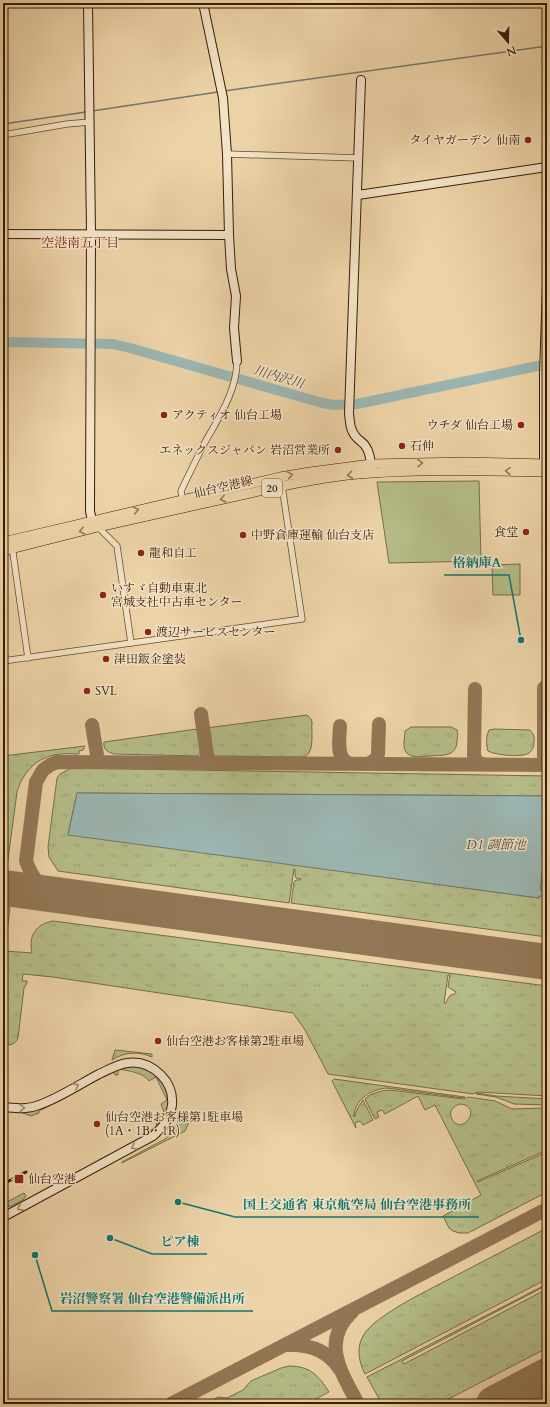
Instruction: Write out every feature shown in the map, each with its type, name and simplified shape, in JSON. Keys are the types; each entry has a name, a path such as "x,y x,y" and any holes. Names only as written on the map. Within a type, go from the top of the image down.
{"main road":[{"name":"仙台空港線","path":"183,504 280,477 372,468 444,471 546,468"},
{"name":"仙台空港線","path":"7,545 183,504 372,468"}],"street":[{"path":"88,3 91,234 90,511 95,524 117,546 130,642"},
{"path":"183,504 181,491 223,409 233,385 237,365 234,328 236,296 231,269 227,154 223,98 203,3"},
{"path":"361,80 349,413 352,430 355,436 366,446 372,468"},
{"path":"3,134 90,120"},
{"path":"227,154 359,158"},
{"path":"358,196 547,167"},
{"path":"3,234 229,235"},
{"path":"546,468 544,357 547,285"},
{"path":"3,661 302,619 282,486"},
{"path":"7,545 28,658"},
{"path":"3,1107 20,1109 41,1104 108,1070 122,1064 135,1062 151,1068 162,1076 169,1086 172,1100 167,1121 154,1136 4,1217"}],"green space":[{"path":"479,481 481,561 389,563 377,482"},
{"path":"520,564 520,595 493,595 492,565"},
{"path":"307,715 312,722 312,741 310,750 305,757 215,756 211,755 209,752 206,728"},
{"path":"411,727 451,727 457,730 458,737 455,750 444,755 421,757 411,756 406,752 404,745 405,731"},
{"path":"197,729 201,742 201,750 198,756 114,754 107,751 104,747 104,742"},
{"path":"489,730 530,730 533,734 534,745 526,755 515,756 497,754 488,751 487,735"},
{"path":"85,746 83,750 79,751 79,754 57,754 41,760 30,768 22,779 17,792 3,897 3,756"},
{"path":"71,768 547,776 547,796 77,793 68,834 539,898 539,896 547,897 547,937 291,903 294,882 301,879 296,878 295,869 289,903 58,871 49,857 48,847 57,778 60,774"},
{"path":"547,835 547,891 540,890"},
{"path":"6,907 10,907 5,951 32,953 32,936 42,925 53,921 547,986 547,1096 478,1092 473,1094 328,1074 305,1030 293,1013 53,977 23,974 22,981 27,981 27,983 24,988 18,1038 12,1044 3,1045 3,910","holes":["448,975 450,975 448,987 456,992 448,998 446,1003 444,1003"]},
{"path":"115,1050 152,1054 152,1057 131,1053 121,1055 112,1060"},
{"path":"131,1066 146,1069 154,1074 161,1081 168,1100 167,1113 163,1120 160,1114 164,1112 161,1104 167,1100 156,1077 149,1081 139,1074 119,1069"},
{"path":"118,1070 118,1075 115,1075 114,1072 103,1077 39,1111 39,1113 31,1116 23,1113 41,1107 113,1071"},
{"path":"334,1079 465,1097 463,1098 387,1088 381,1089 364,1096 357,1105 354,1117 363,1100 373,1120 363,1125 360,1121 355,1123 356,1128 332,1081"},
{"path":"389,1090 464,1099 468,1097 495,1101 512,1109 545,1108 546,1116 544,1117 547,1123 547,1150 477,1181 478,1182 547,1152 547,1192 468,1233 453,1231 449,1228 443,1216 481,1195 435,1105 425,1110 418,1096 385,1114 382,1110 377,1112 379,1117 375,1119 365,1099 373,1094","holes":["460,1104 467,1106 471,1114 469,1119 461,1125 456,1124 451,1116 452,1110 455,1106"]},
{"path":"476,1094 496,1096 547,1099 547,1105 514,1104 496,1097"},
{"path":"181,1114 187,1114 189,1122 185,1131 122,1163 165,1139 175,1128"},
{"path":"162,1120 160,1124 157,1127 156,1123"},
{"path":"157,1127 150,1134 148,1135 147,1132"},
{"path":"148,1135 138,1142 100,1161 99,1160"},
{"path":"24,1193 26,1196 23,1200 9,1207 7,1202"},
{"path":"547,1228 547,1279 365,1374 359,1355 361,1341 369,1328 379,1319 420,1294"},
{"path":"547,1284 402,1361 404,1364 547,1289 547,1348 439,1404 382,1404 367,1377"},
{"path":"289,1366 303,1368 313,1373 329,1392 306,1404 205,1404 218,1397 227,1398 243,1390 251,1381"}],"water":[{"name":"D1 調節池","path":"77,793 547,796 547,835 540,890 547,891 547,897 539,896 539,898 68,835"}],"waterway":[{"path":"224,91 547,46"},
{"path":"92,111 218,92"},
{"path":"3,124 86,112"},
{"name":"川内沢川","path":"3,342 113,344 333,405 357,404 547,364"}],"taxiway":[{"path":"544,688 544,756 547,762"},
{"path":"475,689 474,756 477,762 482,764"},
{"path":"201,714 208,762"},
{"path":"370,763 376,759 378,754 379,724"},
{"path":"92,725 98,761"},
{"path":"340,726 339,746 341,757 348,763"},
{"path":"56,895 46,890 37,882 26,861 36,782 43,770 57,762 547,765"},
{"path":"171,1404 547,1209"},
{"path":"352,1312 342,1323 337,1335 336,1346 337,1358 341,1369 358,1404"},
{"path":"288,1345 317,1349 329,1357 339,1368"}],"runway":[{"path":"5,888 547,962"},
{"path":"494,1404 547,1376"}],"railway":[{"path":"3,1184 26,1172"}],"place":[{"name":"タイヤガーデン 仙南","path":"528,140"},
{"name":"アクティオ 仙台工場","path":"164,415"},
{"name":"ウチダ 仙台工場","path":"521,425"},
{"name":"石伸","path":"402,446"},
{"name":"エネックスジャパン 岩沼営業所","path":"338,450"},
{"name":"食堂","path":"526,532"},
{"name":"中野倉庫運輸 仙台支店","path":"243,535"},
{"name":"龍和自工","path":"141,553"},
{"name":"いすゞ自動車東北 宮城支社中古車センター","path":"103,595"},
{"name":"渡辺サービスセンター","path":"148,632"},
{"name":"格納庫A","path":"521,640"},
{"name":"津田鈑金塗装","path":"106,659"},
{"name":"SVL","path":"87,691"},
{"name":"仙台空港お客様第2駐車場","path":"158,1041"},
{"name":"仙台空港お客様第1駐車場 (1A・1B・1R)","path":"97,1124"},
{"name":"仙台空港","path":"19,1179"},
{"name":"国土交通省 東京航空局 仙台空港事務所","path":"178,1202"},
{"name":"ピア棟","path":"110,1238"},
{"name":"岩沼警察署 仙台空港警備派出所","path":"35,1255"}],"district":[{"name":"空港南五丁目","path":"80,242"}]}
